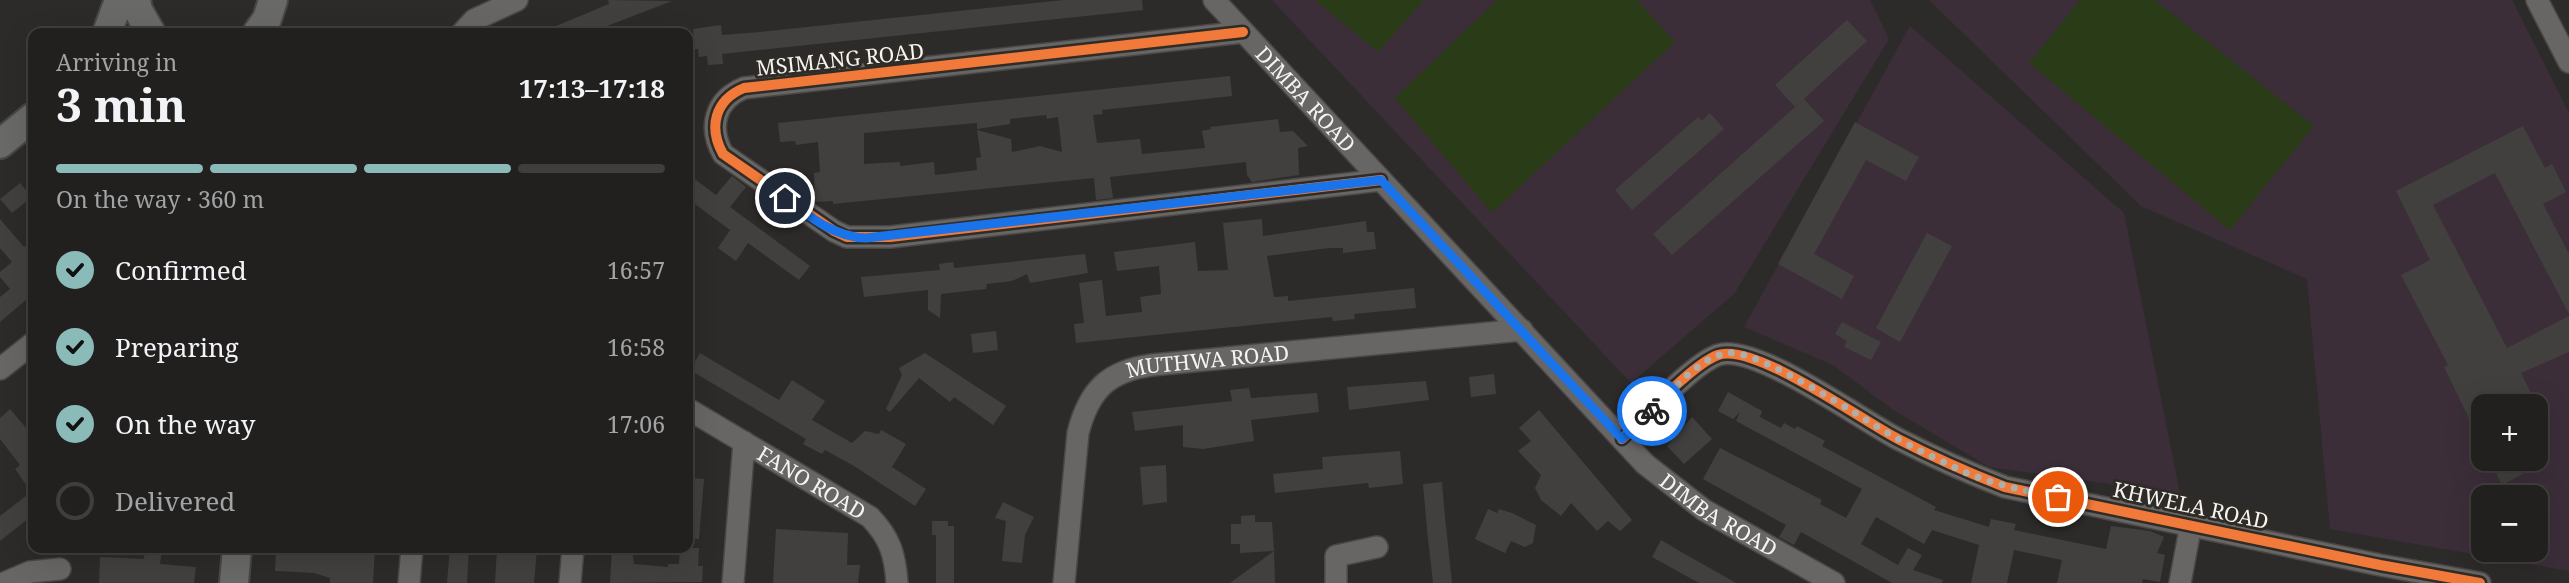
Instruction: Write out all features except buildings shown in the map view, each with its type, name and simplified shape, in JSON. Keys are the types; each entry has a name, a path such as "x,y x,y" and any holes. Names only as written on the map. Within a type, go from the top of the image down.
{"street":[{"path":"109,28 119,0"},
{"path":"136,0 148,28"},
{"path":"261,28 267,19 273,0"},
{"path":"273,0 276,28"},
{"path":"467,28 474,20 517,0"},
{"name":"DIMBA ROAD","path":"1214,0 1645,464 1704,510 1834,583"},
{"path":"2537,0 2569,62"},
{"name":"MSIMANG ROAD","path":"1243,32 744,88 723,102 714,127 715,141 723,154 803,212 846,237 890,237 1381,180"},
{"path":"0,144 28,121"},
{"name":"MUTHWA ROAD","path":"1068,580 1081,421 1084,409 1098,389 1117,373 1152,365 1522,330"},
{"path":"0,369 28,347"},
{"name":"KHWELA ROAD","path":"1622,439 1700,366 1716,355 1730,352 1761,361 1896,438 1961,470 2005,487 2480,583"},
{"name":"FANO ROAD","path":"693,411 870,517 887,535 894,554 897,583"},
{"path":"733,583 744,442"},
{"path":"2180,583 2191,524"},
{"path":"1336,583 1336,556 1377,547"},
{"path":"234,583 237,553"},
{"path":"409,583 412,553"},
{"path":"570,583 573,553"},
{"path":"4,583 30,572 60,566"}],"shaded area":[{"path":"1272,0 1870,0 1889,39 1734,294 1631,383"},
{"path":"1929,0 2512,0 2569,113 2569,571 2518,562 2548,562 2548,485 2471,485 2471,554 2330,529 2307,279 2141,206"},
{"path":"1910,26 2124,213 2180,494 1989,467 1892,409 1833,365 1744,327"}],"green space":[{"path":"1315,0 1424,0 1378,52"},
{"path":"1497,0 1637,0 1675,42 1492,213 1395,98"},
{"path":"2080,0 2155,0 2314,126 2230,230 2029,63"}],"cycle path":[{"path":"1243,32 744,88 726,100 717,115 715,124 718,144 723,154 834,231 847,237 890,237 1381,180"},
{"path":"1622,439 1695,369 1718,355 1735,354 1781,371 1898,439 2005,487 2380,565 2480,583"}],"way so far":[{"path":"1652,411 1700,366 1716,355 1730,352 1746,355 1787,374 1896,438 1961,470 2005,487 2058,497"}],"route":[{"path":"785,198 846,237 866,238 1381,180 1622,439 1652,411"}]}
